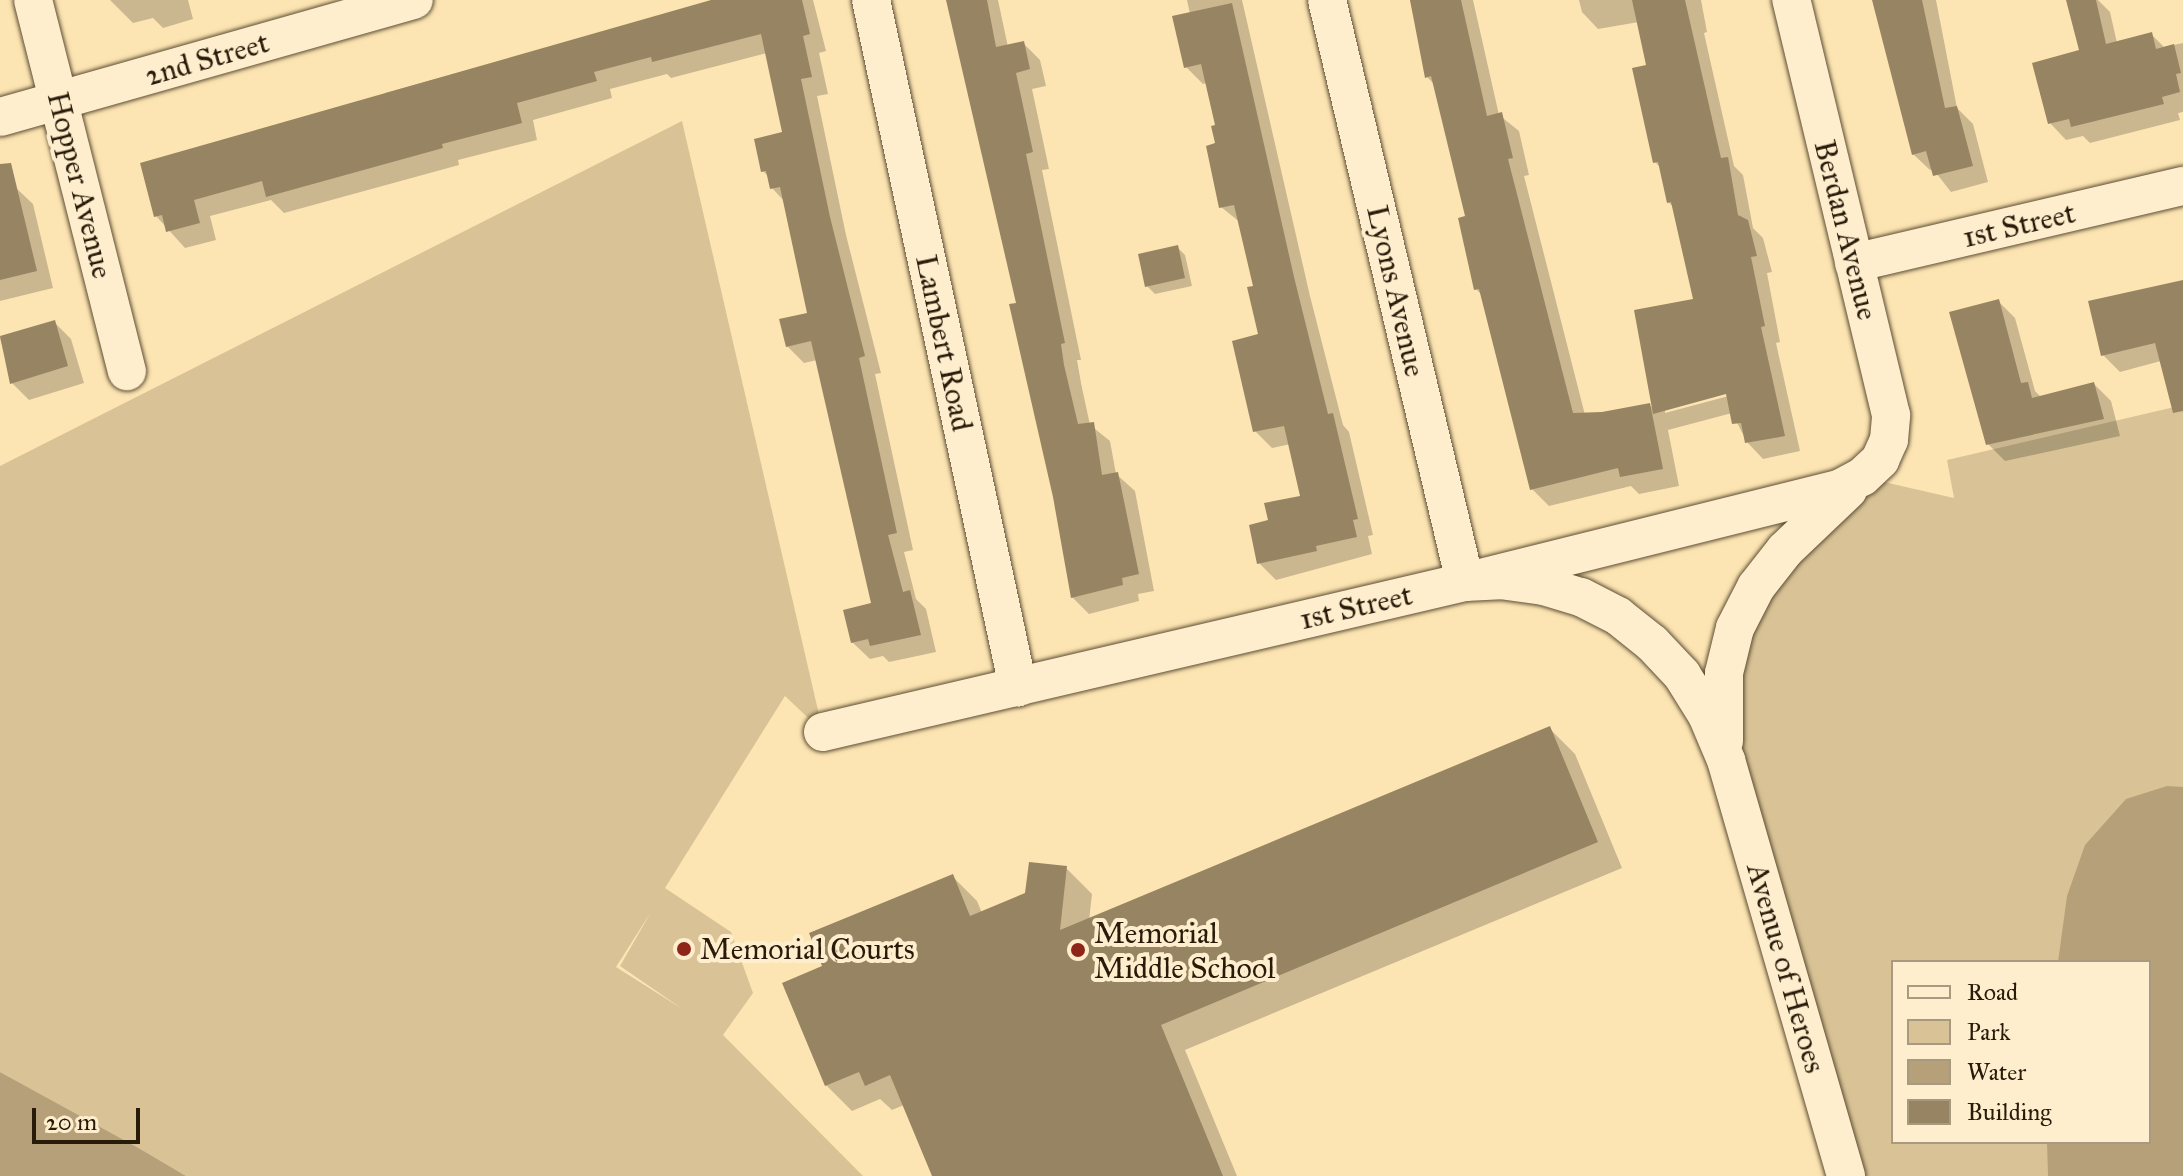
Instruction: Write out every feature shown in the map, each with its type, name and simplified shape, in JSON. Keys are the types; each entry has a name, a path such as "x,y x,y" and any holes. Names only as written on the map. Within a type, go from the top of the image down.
{"street":[{"name":"Hopper Avenue","path":"33,0 127,371"},
{"name":"2nd Street","path":"0,117 414,0"},
{"name":"Lambert Road","path":"871,0 1018,687"},
{"name":"Lyons Avenue","path":"1327,0 1465,582"},
{"name":"Berdan Avenue","path":"1791,0 1891,415 1889,440 1871,469"},
{"name":"1st Street","path":"1854,263 2183,186"},
{"name":"1st Street","path":"823,732 1465,582 1839,489 1871,469"},
{"name":"Avenue of Heroes","path":"1726,760 1722,716 1724,673 1735,628 1756,587 1785,550 1871,469"},
{"name":"Avenue of Heroes","path":"1465,582 1500,580 1544,586 1581,597 1618,616 1652,643 1682,675 1707,715 1726,760 1846,1176"}],"green space":[{"path":"682,121 823,732 785,696 665,888 731,932 753,993 723,1035 863,1176 186,1176 0,1072 0,466","holes":["651,912 620,966 684,1010 616,967"]},
{"path":"2183,405 2183,1176 1846,1176 1726,760 1735,628 1862,477 1954,498 1947,460"}],"water":[{"path":"2167,786 2183,787 2183,1176 2048,1176 2047,1144 2151,1144 2151,960 2058,960 2067,896 2085,845 2126,799"},
{"path":"0,1072 140,1149 186,1176 0,1176"}],"building":[{"path":"711,0 802,0 810,34 803,36 812,77 801,79 830,217 865,356 859,358 897,533 888,535 903,592 910,590 921,635 870,646 868,639 851,643 843,610 871,603 811,341 786,347 779,319 807,313 780,187 770,189 766,171 761,172 754,139 782,132 761,34 652,62 651,57 594,72 597,81 517,103 522,123 442,144 443,148 266,197 262,181 194,200 200,223 166,232 162,215 154,217 140,163"},
{"path":"946,0 987,0 996,47 1024,41 1030,69 1016,73 1033,152 1026,154 1065,343 1061,344 1064,365 1078,424 1094,422 1102,475 1118,472 1139,574 1122,578 1123,585 1071,598 1053,497 1009,304 1016,303"},
{"path":"1410,0 1461,0 1487,116 1502,112 1513,158 1508,159 1573,413 1602,412 1650,403 1663,469 1620,477 1618,468 1530,490 1479,289 1474,290 1458,218 1465,216 1431,76 1425,78"},
{"path":"1632,0 1685,0 1721,158 1728,157 1738,215 1748,220 1757,256 1751,257 1765,326 1761,327 1785,436 1745,443 1741,423 1732,424 1726,394 1653,414 1634,310 1693,299 1671,202 1667,203 1658,162 1653,163 1632,68 1646,65"},
{"path":"1872,0 1922,0 1945,108 1957,106 1973,166 1933,176 1926,151 1912,155"},
{"path":"2066,0 2096,0 2106,44 2152,32 2156,49 2174,44 2181,73 2176,74 2180,92 2162,97 2164,104 2071,127 2069,119 2048,124 2032,63 2079,50"},
{"path":"1232,3 1294,277 1328,414 1333,413 1358,519 1353,520 1357,537 1316,546 1317,551 1257,564 1249,525 1268,520 1264,503 1300,496 1284,426 1253,432 1232,341 1258,334 1247,287 1253,286 1234,205 1219,208 1206,146 1215,143 1211,126 1215,125 1201,64 1184,68 1172,16"},
{"path":"11,163 37,271 0,280 0,164"},
{"path":"1178,245 1185,278 1145,287 1138,254"},
{"path":"2183,280 2183,411 2173,413 2155,343 2101,356 2088,301"},
{"path":"1999,299 2021,383 2028,382 2032,398 2094,382 2104,419 1986,445 1949,312"},
{"path":"55,320 68,366 10,384 0,336"},
{"name":"Memorial Middle School","path":"1550,726 1598,842 1161,1025 1223,1176 932,1176 890,1075 865,1086 859,1072 825,1086 782,983 822,966 809,933 953,874 970,916 1025,893 1029,862 1067,866 1060,930"}],"place":[{"name":"Memorial Courts","path":"684,949"},
{"name":"Memorial Middle School","path":"1078,950"}]}
